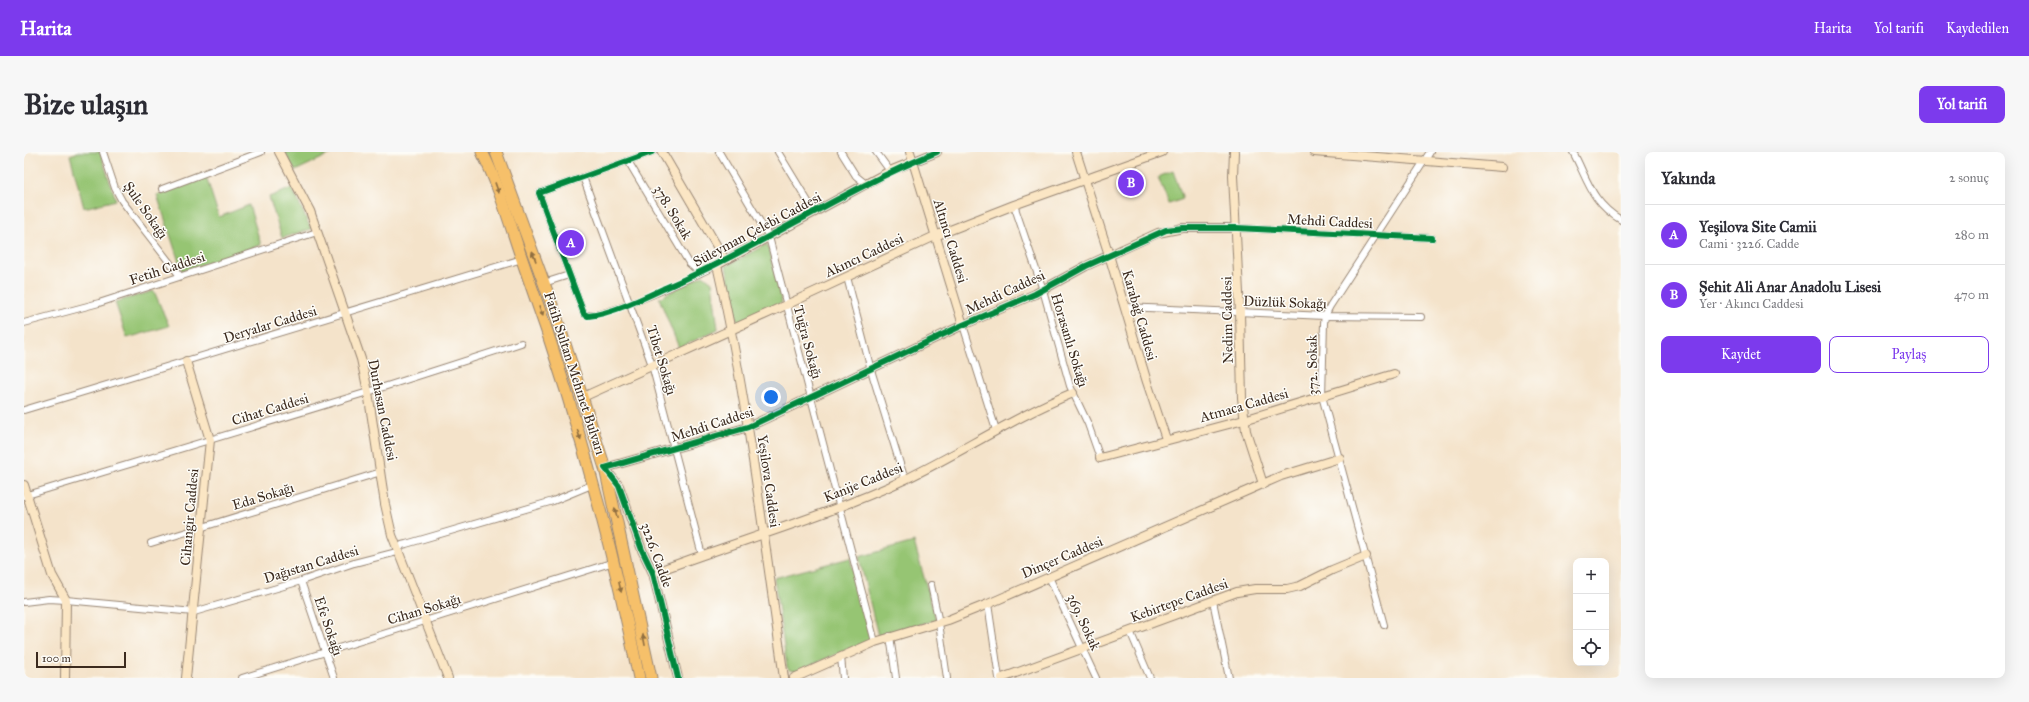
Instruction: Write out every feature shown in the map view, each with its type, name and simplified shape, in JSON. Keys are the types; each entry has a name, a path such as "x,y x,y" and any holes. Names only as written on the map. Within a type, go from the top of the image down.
{"highway":[{"name":"Fatih Sultan Mehmet Bulvarı","path":"482,152 544,320 594,484 614,562 639,678"},
{"name":"Fatih Sultan Mehmet Bulvarı","path":"496,152 544,283 583,396 605,468 651,678"}],"street":[{"name":"Şule Sokağı","path":"103,152 117,194 180,276"},
{"path":"162,189 261,152"},
{"name":"Durhasan Caddesi","path":"279,152 303,196 361,359 368,392 388,519 398,552 448,678"},
{"path":"544,283 569,275 539,193 652,152"},
{"path":"662,152 725,260"},
{"name":"Tuğra Sokağı","path":"719,152 769,237 875,642"},
{"path":"778,152 815,213"},
{"path":"841,152 856,176 866,184"},
{"path":"876,152 890,171"},
{"name":"Altıncı Caddesi","path":"910,152 996,430"},
{"name":"Süleyman Çelebi Caddesi","path":"569,275 584,314 593,316 631,303 717,265 890,171 937,152"},
{"name":"Karabağ Caddesi","path":"1076,152 1125,307 1146,382 1166,439"},
{"name":"Akıncı Caddesi","path":"583,396 935,236 1014,205 1162,152"},
{"name":"Nedim Caddesi","path":"1234,152 1233,176 1237,228 1242,398 1244,420 1250,445 1263,484"},
{"path":"1314,152 1502,167"},
{"name":"372. Sokak","path":"1384,625 1322,396 1322,336 1325,316 1430,152"},
{"path":"1573,152 1596,200 1607,211 1621,220"},
{"name":"378. Sokak","path":"628,161 689,263 700,273"},
{"name":"Tibet Sokağı","path":"583,177 631,303 652,365 676,449 702,555"},
{"name":"Horasanlı Sokağı","path":"1014,205 1043,290 1073,393 1084,414 1100,458"},
{"name":"Mehdi Caddesi","path":"605,468 676,449 748,427 871,370 963,325 1043,290 1086,266 1166,230 1183,228 1237,228 1432,238"},
{"name":"Fetih Caddesi","path":"24,323 99,303 317,232"},
{"name":"Deryalar Caddesi","path":"24,410 522,259"},
{"name":"Yeşilova Caddesi","path":"717,265 732,329 748,427 784,678"},
{"path":"847,277 871,370 905,480"},
{"name":"Düzlük Sokağı","path":"1125,307 1325,316 1421,317"},
{"name":"Cihat Caddesi","path":"25,496 368,392 521,343"},
{"name":"Cihangir Caddesi","path":"186,361 210,440 194,612 186,678"},
{"name":"Atmaca Caddesi","path":"1100,458 1166,439 1244,420 1394,374"},
{"name":"Kanije Caddesi","path":"653,574 840,506 905,480 996,430 1073,393"},
{"name":"Dinçer Caddesi","path":"794,678 890,636 939,623 988,604 1214,507 1291,472 1340,458"},
{"name":"3226. Cadde","path":"605,468 621,490 642,550 653,574 678,678"},
{"name":"Eda Sokağı","path":"151,543 381,472"},
{"name":"Dağıstan Caddesi","path":"24,602 44,599 66,600 194,612 301,581 354,563 398,552 402,545 553,501 594,484"},
{"path":"24,485 25,496 52,575 66,600 65,678"},
{"name":"Kebirtepe Caddesi","path":"1002,678 1246,590 1287,589 1300,586 1332,570 1366,556"},
{"name":"Cihan Sokağı","path":"242,678 426,622 614,562"},
{"name":"369. Sokak","path":"1049,577 1096,678"},
{"name":"Efe Sokağı","path":"301,581 334,678"},
{"path":"931,585 939,623 946,678"},
{"path":"1213,601 1229,678"},
{"path":"988,604 999,678"},
{"path":"1130,631 1150,678"},
{"path":"890,636 896,678"},
{"path":"841,657 843,678"}],"green space":[{"path":"79,152 100,152 116,200 84,208 70,155"},
{"path":"284,152 335,152 295,171"},
{"path":"1173,171 1183,199 1169,204 1158,177"},
{"path":"206,176 219,217 249,205 261,245 182,271 157,195"},
{"path":"292,188 311,229 282,238 269,197"},
{"path":"767,244 782,303 740,321 736,319 726,266"},
{"path":"703,275 712,282 718,329 679,348 659,298"},
{"path":"154,291 169,326 127,338 115,302"},
{"path":"914,542 936,620 878,636 859,557"},
{"path":"850,558 871,640 796,671 789,670 787,667 774,578"}],"cycle path":[{"path":"652,152 539,193 584,314 588,316 597,315 627,305 700,272 834,201 902,167 937,152"},
{"path":"678,678 653,573 642,550 619,486 605,468 748,427 963,325 1035,294 1086,266 1166,230 1183,228 1237,228 1432,238"}],"place":[{"name":"Şehit Ali Anar Anadolu Lisesi","path":"1131,183"},
{"name":"Yeşilova Site Camii","path":"571,243"}]}
